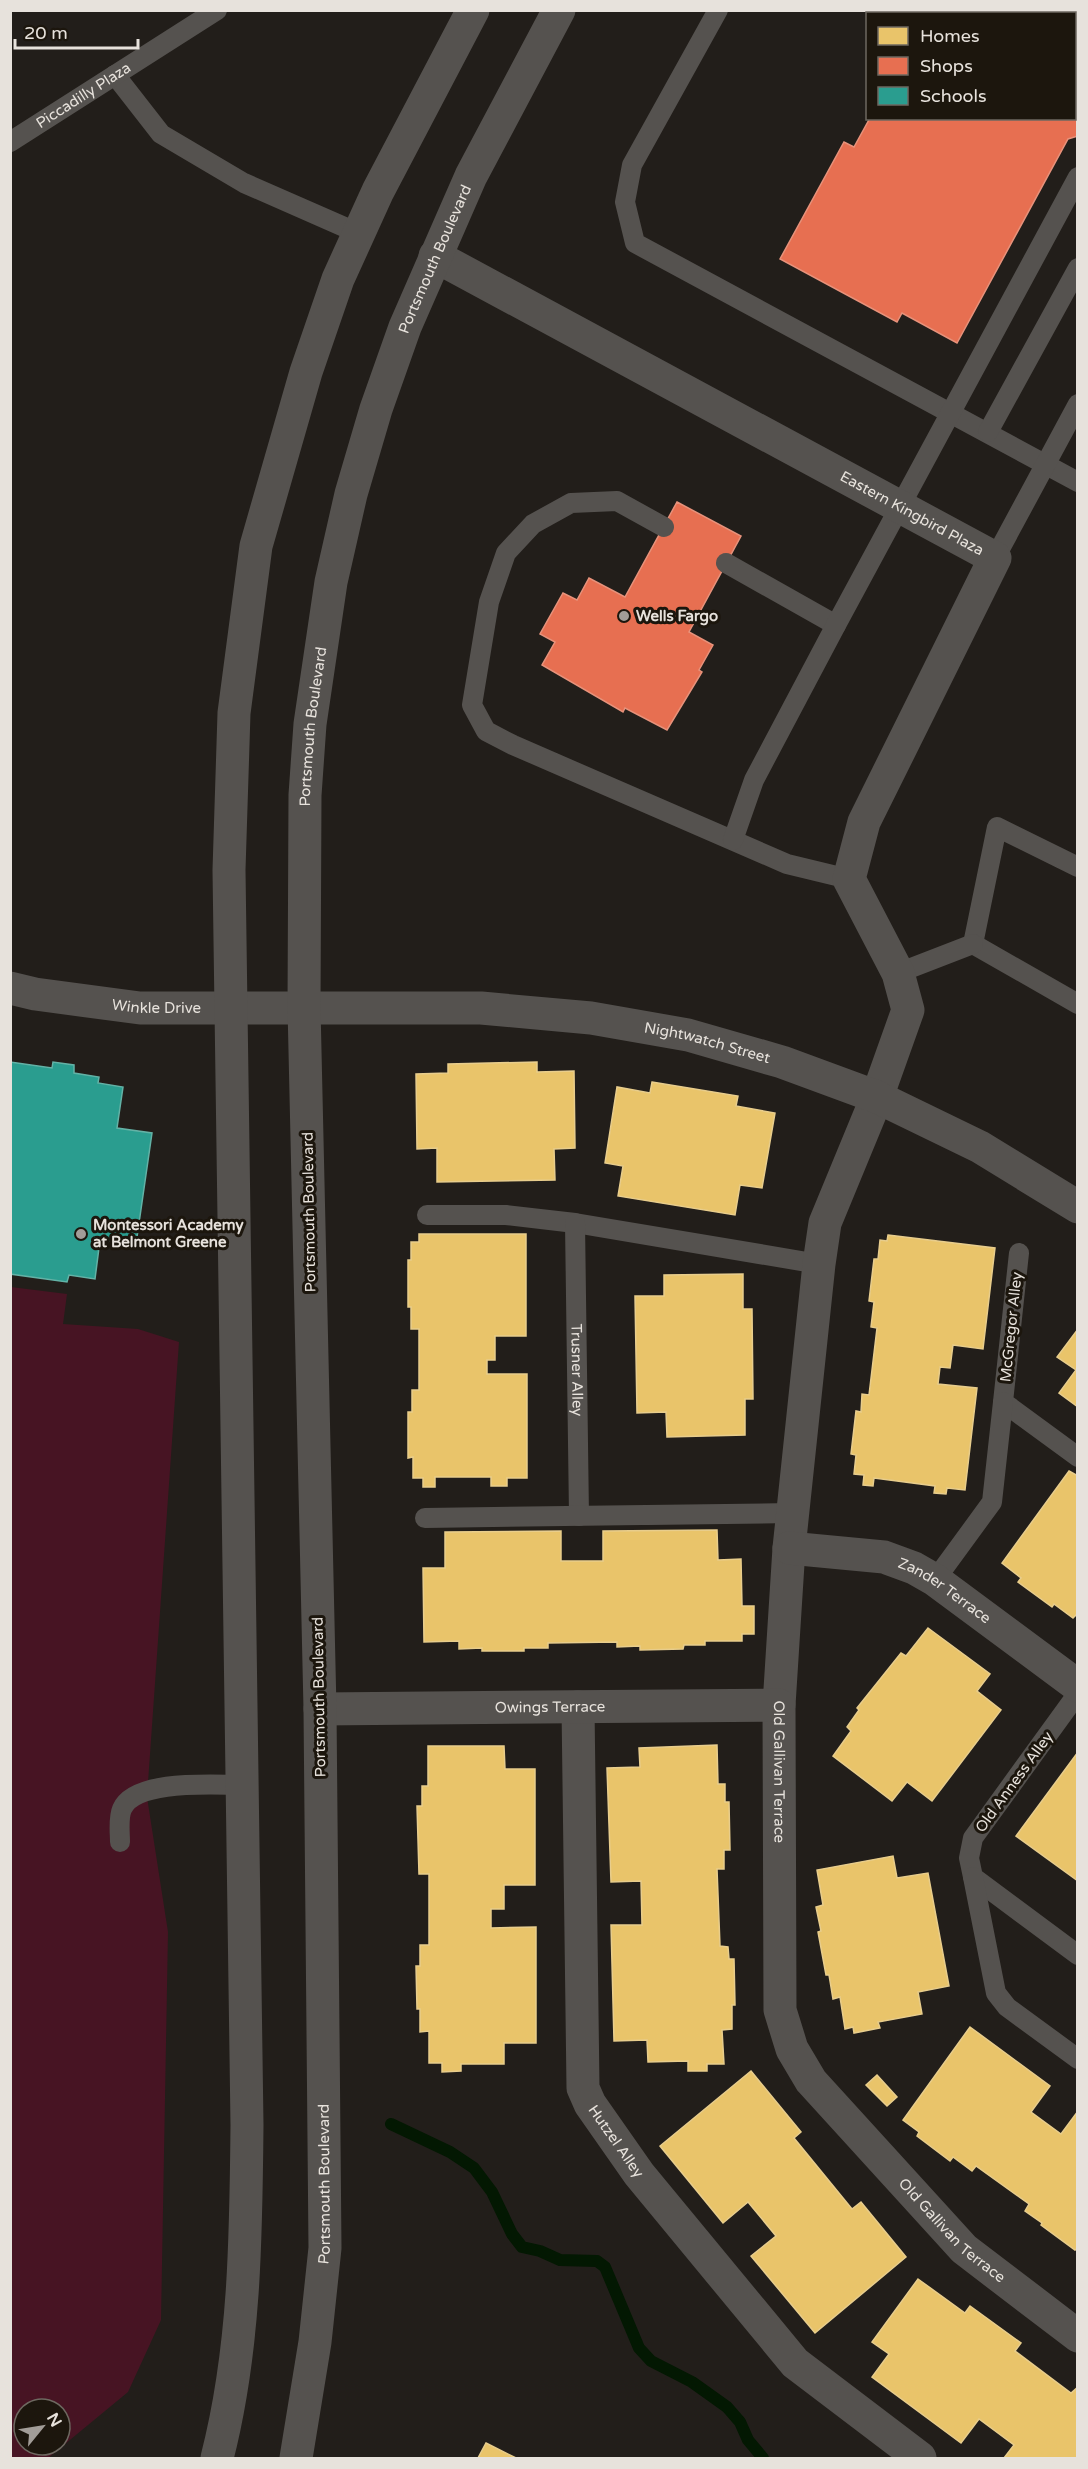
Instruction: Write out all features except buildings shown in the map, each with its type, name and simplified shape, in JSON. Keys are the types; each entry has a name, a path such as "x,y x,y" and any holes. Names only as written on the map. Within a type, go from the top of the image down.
{"street":[{"path":"217,2458 225,2426 238,2344 246,2250 247,2125 230,1007 229,870 234,713 256,546 306,372 338,279 358,233 473,10"},
{"name":"Portsmouth Boulevard","path":"296,2458 315,2342 325,2248 320,1708 304,1007 304,795 310,724 328,602 351,494 376,409 405,327 471,176 559,10"},
{"name":"Eastern Kingbird Plaza","path":"435,256 994,558 864,822 849,879"},
{"path":"849,879 897,974 908,1010 877,1097"},
{"name":"Winkle Drive","path":"10,988 35,994 140,1008 304,1007"},
{"name":"Nightwatch Street","path":"304,1007 481,1008 591,1018 688,1035 782,1062 877,1097 980,1147 1077,1207"},
{"name":"Old Gallivan Terrace","path":"877,1097 825,1223 792,1513 779,1705 780,2010 792,2049 811,2081 964,2249 1077,2336"},
{"name":"Zander Terrace","path":"789,1548 884,1557 914,1568 935,1580 1077,1686"},
{"name":"Owings Terrace","path":"320,1708 779,1705"},
{"name":"Hutzel Alley","path":"578,1707 583,2088 590,2104 639,2174 795,2363 920,2458"}],"lane":[{"name":"Piccadilly Plaza","path":"10,142 217,10"},
{"path":"718,10 632,165 625,202 635,243 1077,482"},
{"path":"115,75 161,134 244,183 358,233"},
{"path":"733,840 754,780 1077,177"},
{"path":"988,432 1077,268"},
{"path":"994,558 1077,404"},
{"path":"664,527 617,501 571,503 533,524 506,553 489,602 472,705 486,731 513,745 787,864 849,879"},
{"path":"726,563 836,625"},
{"path":"973,944 998,827 1077,867"},
{"path":"897,974 973,944"},
{"path":"973,944 1077,1004"},
{"path":"427,1215 506,1215 575,1223 819,1264"},
{"name":"Trusner Alley","path":"575,1223 579,1516"},
{"name":"McGregor Alley","path":"935,1580 992,1502 1019,1253"},
{"name":"McGregor Alley","path":"1003,1402 1077,1458"},
{"path":"425,1518 792,1513"},
{"name":"Old Anness Alley","path":"1077,1693 973,1838 969,1858 996,1993 1006,2007 1077,2059"},
{"path":"120,1842 122,1810 135,1794 159,1788 241,1785"},
{"path":"973,1877 1077,1955"}],"shaded area":[{"path":"11,1287 67,1294 63,1324 138,1329 179,1342 147,1797 168,1932 161,2320 128,2392 72,2438 72,2397 12,2397 12,2457 48,2458 11,2458"}],"waterway":[{"path":"391,2124 450,2152 474,2168 492,2192 512,2234 522,2247 540,2251 560,2260 597,2261 605,2267 639,2348 651,2361 692,2382 727,2407 740,2422 748,2440 763,2458"}],"place":[{"name":"Wells Fargo","path":"624,616"},
{"name":"Montessori Academy at Belmont Greene","path":"81,1234"}]}
